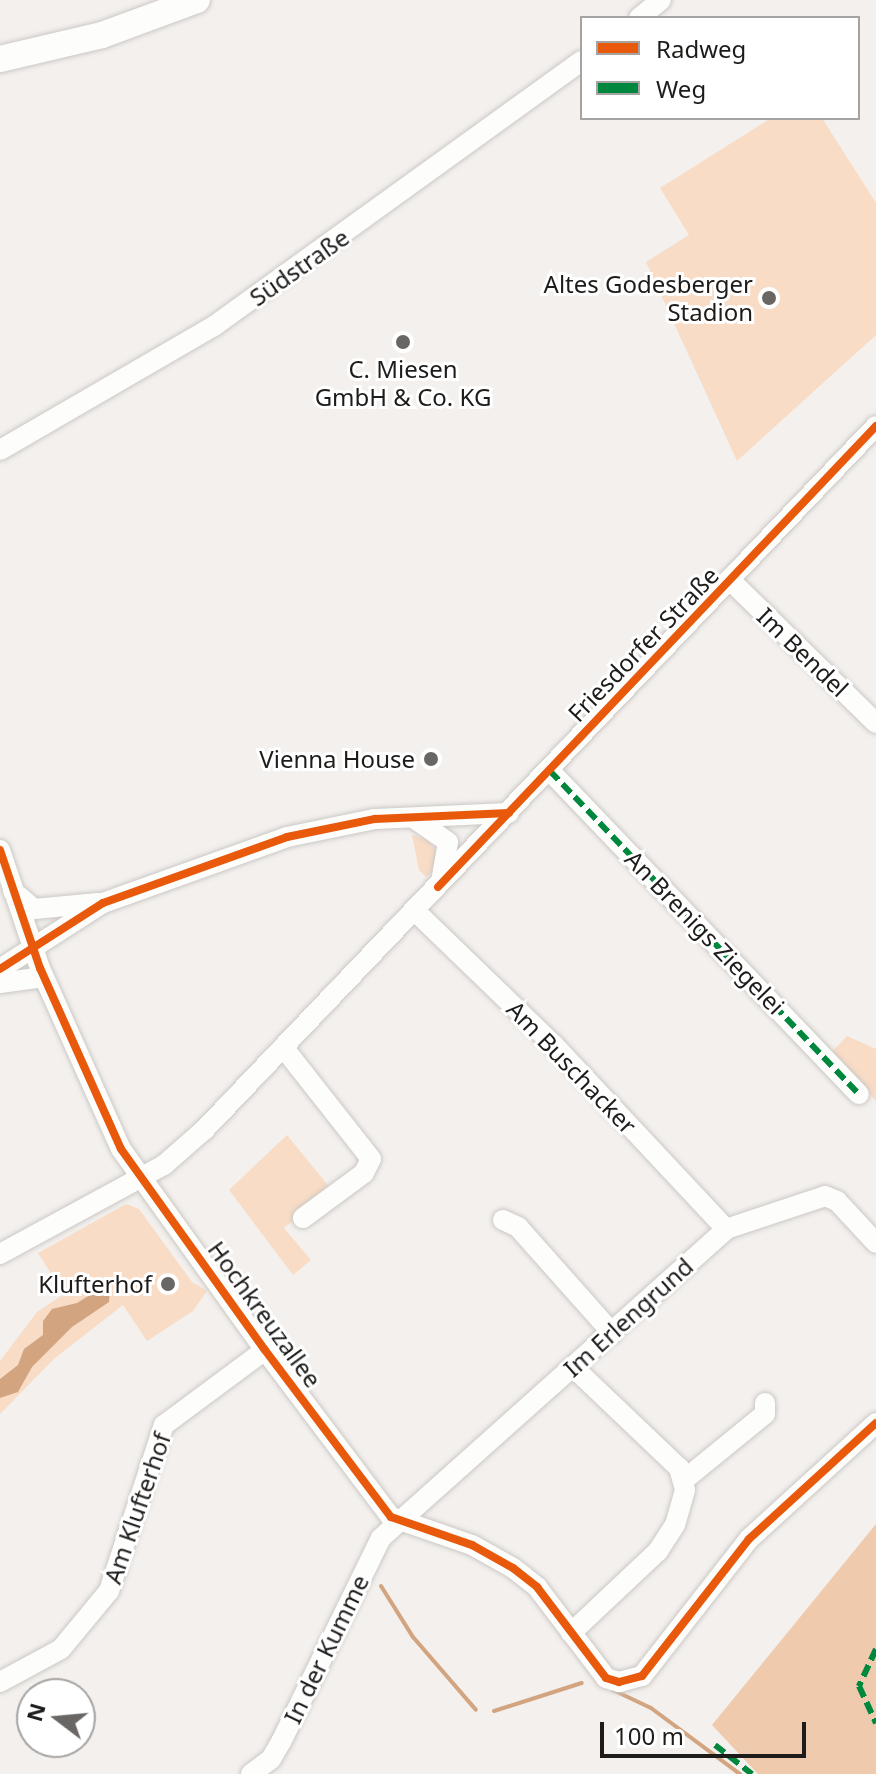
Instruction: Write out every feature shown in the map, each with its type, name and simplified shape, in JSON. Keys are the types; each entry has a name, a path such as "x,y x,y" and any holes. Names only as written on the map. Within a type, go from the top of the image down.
{"main road":[{"path":"0,59 102,35 197,0"}],"street":[{"path":"641,16 661,0"},
{"name":"Südstraße","path":"0,450 214,326 580,62"},
{"name":"Friesdorfer Straße","path":"0,1254 140,1177 204,1130 550,771 876,426"},
{"name":"Im Bendel","path":"731,581 876,723"},
{"name":"An Brenigs Ziegelei","path":"550,771 859,1094"},
{"path":"0,969 103,903 158,880 329,825 412,817 509,813"},
{"path":"412,817 432,826 448,842 438,887"},
{"name":"Hochkreuzallee","path":"0,850 44,977 121,1149 265,1350 384,1510 401,1522 495,1556 537,1587 601,1674 631,1681 642,1676 749,1539 876,1423"},
{"path":"13,891 34,909 103,903"},
{"name":"Am Buschacker","path":"414,910 553,1044 726,1229"},
{"path":"0,983 44,977"},
{"path":"283,1047 371,1159 364,1173 303,1218"},
{"name":"Im Erlengrund","path":"401,1522 726,1229 825,1196 876,1243"},
{"path":"503,1220 518,1227 612,1333"},
{"name":"Am Klufterhof","path":"0,1682 61,1649 93,1615 113,1582 164,1425 265,1350"},
{"path":"571,1633 668,1539 683,1502 684,1480 679,1468 573,1367"},
{"path":"684,1480 765,1414 765,1403"},
{"name":"In der Kumme","path":"251,1774 271,1759 378,1543 401,1522"}],"shaded area":[{"name":"Altes Godesberger Stadion","path":"768,120 823,120 876,203 876,335 737,461 646,262 689,235 660,188"},
{"path":"412,835 426,839 439,853 436,868 426,877 419,870"},
{"path":"847,1036 876,1049 876,1101 831,1053"},
{"path":"287,1135 331,1189 284,1228 311,1260 293,1275 229,1190"},
{"path":"126,1204 139,1209 192,1282 207,1291 193,1311 147,1341 123,1305 55,1358 0,1414 0,1361 37,1312 64,1294 38,1253"},
{"path":"101,1288 110,1289 109,1302 72,1327 32,1367 18,1392 0,1398 0,1379 18,1365 24,1349 43,1335 43,1321 52,1309 77,1303"},
{"path":"876,1524 876,1774 758,1774 712,1725"}],"waterway":[{"path":"381,1586 413,1637 476,1710"},
{"path":"494,1711 582,1683"},
{"path":"613,1690 651,1708 740,1774"}],"marked path":[{"path":"550,771 859,1094"},
{"path":"876,1649 859,1686 876,1723"},
{"path":"715,1745 752,1774"}],"cycle path":[{"path":"438,887 876,426"},
{"path":"0,969 103,903 287,837 375,819 509,813"},
{"path":"0,850 40,968 121,1149 265,1350 391,1517 472,1545 513,1568 537,1587 606,1678 619,1682 642,1676 749,1539 876,1423"}],"place":[{"name":"Altes Godesberger Stadion","path":"769,298"},
{"name":"C. Miesen GmbH & Co. KG","path":"403,342"},
{"name":"Vienna House","path":"431,759"},
{"name":"Klufterhof","path":"168,1284"}]}
